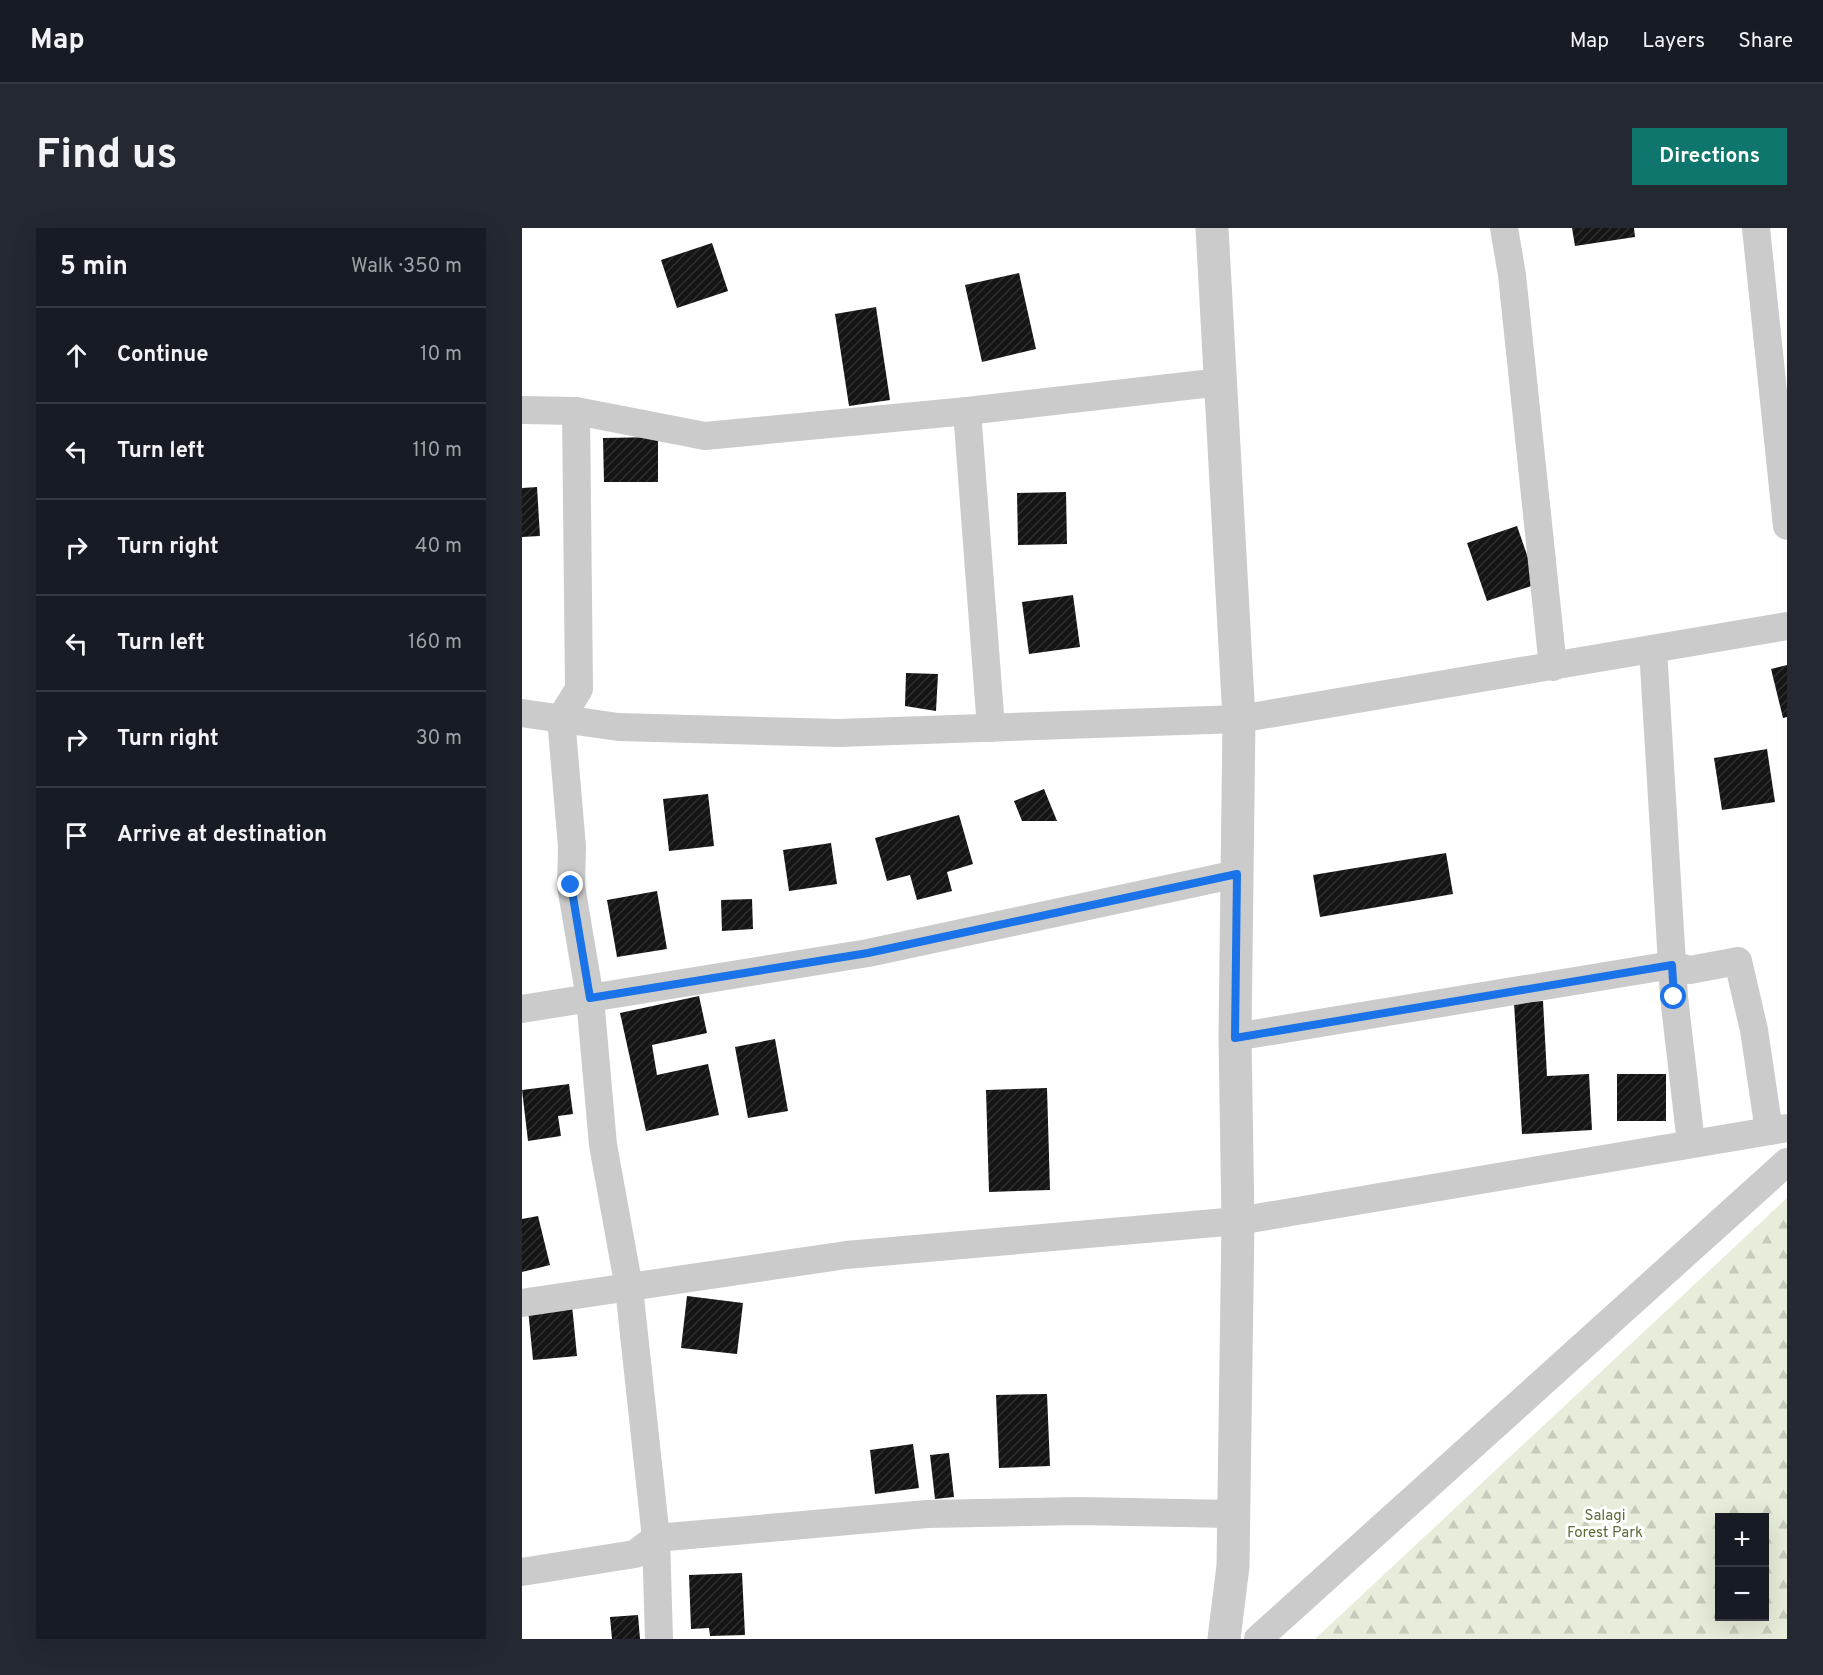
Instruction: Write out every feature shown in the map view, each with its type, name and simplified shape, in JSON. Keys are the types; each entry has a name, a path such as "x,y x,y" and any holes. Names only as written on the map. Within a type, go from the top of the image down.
{"street":[{"path":"1212,228 1239,719 1235,1038 1238,1221 1233,1566 1224,1639"},
{"path":"1504,228 1512,275 1553,667"},
{"path":"1756,228 1779,389 1787,526"},
{"path":"522,410 576,411 705,436 967,411 1221,382"},
{"path":"576,411 579,689 561,718 572,847 571,885 590,998 603,1145 629,1288 656,1538 659,1639"},
{"path":"967,411 991,728"},
{"path":"522,713 618,728 838,733 1239,719 1787,626"},
{"path":"1653,649 1672,965 1691,1143"},
{"path":"522,1009 868,953 1237,874"},
{"path":"522,1304 846,1255 1238,1221 1778,1130 1738,961 1690,970 1672,965 1235,1038"},
{"path":"1258,1639 1787,1162"},
{"path":"522,1572 635,1554 656,1538 927,1514 1079,1511 1233,1514"}],"green space":[{"name":"Salagi Forest Park","path":"1787,1198 1787,1639 1315,1639"}],"building":[{"path":"1572,228 1634,228 1635,237 1575,246"},
{"path":"712,243 728,291 677,308 661,260"},
{"path":"1019,273 1036,349 982,362 965,285"},
{"path":"876,307 890,400 849,406 835,314"},
{"path":"658,437 658,482 604,482 603,438"},
{"path":"537,487 540,536 522,537 522,488"},
{"path":"1066,492 1067,544 1018,545 1017,493"},
{"path":"1517,526 1537,584 1487,601 1467,543"},
{"path":"1073,595 1080,647 1029,654 1022,602"},
{"path":"1787,665 1787,717 1783,718 1771,669"},
{"path":"906,673 938,674 936,711 905,706"},
{"path":"1767,749 1775,802 1722,810 1714,758"},
{"path":"1044,789 1057,821 1022,821 1014,801"},
{"path":"708,794 714,846 669,851 663,799"},
{"path":"959,815 973,864 947,872 952,891 917,900 910,875 887,881 875,838"},
{"path":"831,843 837,884 789,891 783,850"},
{"path":"1446,853 1453,894 1320,917 1313,875"},
{"path":"657,891 667,949 617,957 607,900"},
{"path":"752,899 753,929 722,931 721,900"},
{"path":"699,996 707,1033 652,1045 657,1075 708,1064 719,1115 646,1131 620,1013"},
{"path":"1543,1001 1547,1076 1589,1074 1592,1130 1522,1134 1514,1003"},
{"path":"775,1039 788,1111 748,1118 735,1047"},
{"path":"1617,1074 1666,1074 1666,1121 1617,1121"},
{"path":"569,1084 573,1114 558,1116 561,1136 528,1141 522,1090"},
{"path":"1047,1088 1050,1190 989,1192 986,1090"},
{"path":"538,1216 550,1265 522,1272 522,1219"},
{"path":"687,1296 743,1303 737,1354 681,1348"},
{"path":"572,1305 577,1356 533,1360 528,1309"},
{"path":"1047,1394 1050,1466 999,1468 996,1395"},
{"path":"913,1444 919,1488 875,1494 870,1450"},
{"path":"949,1453 954,1497 935,1499 930,1455"},
{"path":"742,1573 745,1635 710,1636 709,1628 691,1629 689,1575"},
{"path":"638,1615 640,1639 612,1639 610,1617"}],"route":[{"path":"571,885 590,998 868,953 1237,874 1235,1038 1672,965 1674,997"}]}
